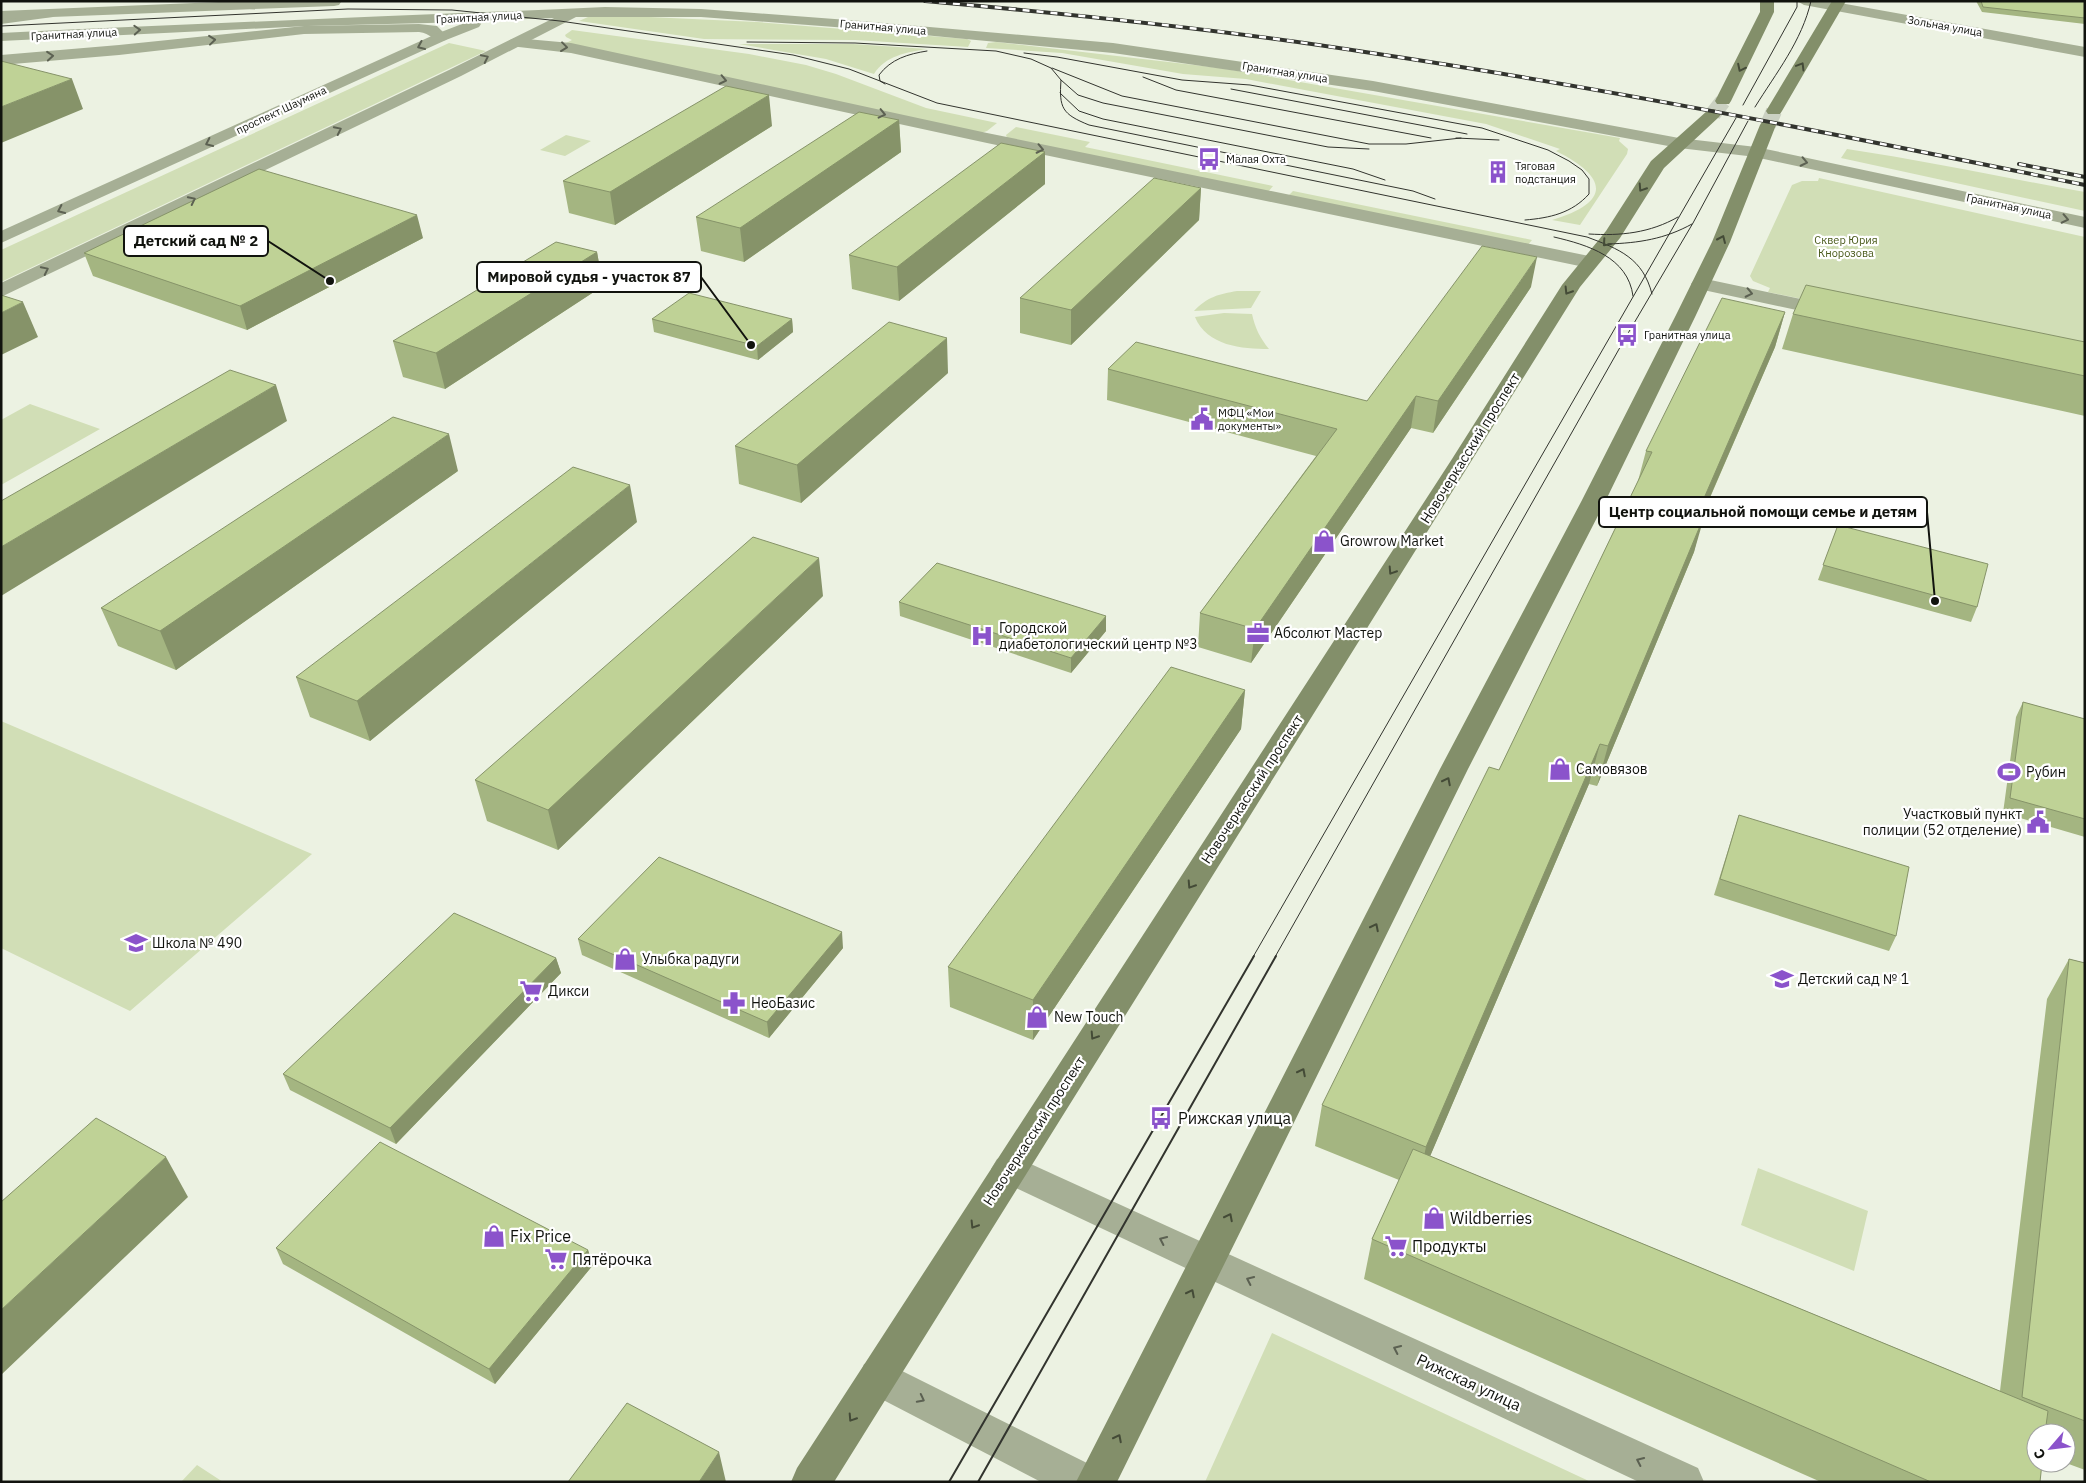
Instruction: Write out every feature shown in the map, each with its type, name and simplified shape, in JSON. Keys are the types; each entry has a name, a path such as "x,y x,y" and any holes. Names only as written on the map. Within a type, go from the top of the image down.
{"main road":[{"name":"Новочеркасский проспект","path":"811,1482 1572,285 1613,234 1657,165 1721,105 1768,12 1767,1"},
{"path":"1096,1482 1454,769 1593,502 1701,284 1747,181 1756,152 1773,115 1841,3"}],"street":[{"name":"Гранитная улица","path":"523,1 535,8 578,12 701,13 861,24 1113,48 1373,86 1685,139 1756,152 2085,223"},
{"name":"Зольная улица","path":"1804,1 1841,3 2085,44"},
{"name":"Гранитная улица","path":"1,15 344,2"},
{"name":"Зольная улица","path":"1841,3 2085,52"},
{"name":"Гранитная улица","path":"1,37 306,26 499,16 535,8 707,6 865,17 1119,40 1380,78 1685,139"},
{"path":"535,8 536,34"},
{"path":"1,291 536,34 578,12"},
{"path":"1,20 49,14"},
{"name":"проспект Шаумяна","path":"1,238 441,37 499,16"},
{"name":"Гранитная улица","path":"1,60 119,50 306,26 420,28 432,29 441,37"},
{"path":"515,44 571,48 1006,142 1589,262"},
{"path":"1701,284 1852,315"},
{"name":"Рижская улица","path":"1009,1169 1684,1482"},
{"path":"878,1377 1083,1482"}],"green space":[{"path":"606,15 757,22 967,39 971,41 968,47 855,40 704,39 579,21 588,17"},
{"path":"572,30 749,54 806,65 836,74 926,108 997,123 981,133 566,43 572,40 565,35"},
{"path":"996,42 1220,68 1620,138 1619,141 1628,149 1627,154 1580,225 1552,220 1572,213 1585,205 1593,197 1596,188 1586,170 1556,151 1560,149 1486,124 1246,79 1183,74 1062,53 986,48 988,43"},
{"path":"449,43 486,51 1,282 1,250"},
{"path":"739,44 853,44 927,49 904,53 890,59 874,74 826,59"},
{"path":"1016,127 1090,142 1085,147 1273,186 1267,193 1007,138 1006,135"},
{"path":"566,135 591,141 565,156 540,150"},
{"path":"1847,149 2085,192 2085,211 1841,158"},
{"name":"Сквер Юрия Кнорозова","path":"1819,178 2085,237 2085,358 1768,292 1770,288 1753,281 1750,276 1792,185 1802,181 1818,181"},
{"path":"1293,191 1532,240 1527,246 1287,197"},
{"path":"1237,291 1261,291 1251,308 1194,311 1204,302 1214,297"},
{"path":"1224,313 1252,314 1258,333 1269,349 1237,347 1226,344 1208,334 1195,317"},
{"path":"30,404 100,429 1,485 1,420"},
{"path":"1,721 312,854 130,1011 1,948"},
{"path":"1758,1168 1868,1211 1854,1271 1741,1225"},
{"path":"1272,1333 1591,1482 1205,1482"},
{"path":"197,1465 223,1482 181,1482"}],"building":[{"path":"1981,1 2085,1 2085,18 1983,7"},
{"path":"1,61 72,79 1,107"},
{"path":"726,86 769,95 610,192 563,181"},
{"path":"859,112 899,120 740,228 696,217"},
{"path":"1001,143 1045,152 897,267 849,255"},
{"path":"259,169 417,215 240,306 84,253"},
{"path":"1154,178 1201,188 1071,310 1020,298"},
{"path":"556,242 597,252 436,353 393,341"},
{"path":"1482,246 1537,257 1438,401 1416,396 1255,629 1200,613 1337,429 1108,369 1136,342 1367,401"},
{"path":"1806,285 2085,342 2085,376 1793,314"},
{"path":"689,293 792,319 757,346 652,319"},
{"path":"1,295 23,302 1,313"},
{"path":"1722,298 1785,312 1698,512 1705,514 1608,746 1600,744 1426,1147 1322,1105 1489,767 1499,770 1652,452 1646,451"},
{"path":"889,322 947,338 797,465 735,446"},
{"path":"230,370 276,385 1,547 1,501"},
{"path":"393,417 449,434 160,631 101,608"},
{"path":"573,467 630,485 357,701 296,677"},
{"path":"1838,525 1988,564 1977,607 1823,565"},
{"path":"753,537 819,558 548,810 475,780"},
{"path":"937,563 1106,616 1071,658 899,602"},
{"path":"1171,667 1245,690 1033,1000 948,967"},
{"path":"2023,702 2085,719 2085,819 2010,798"},
{"path":"1739,815 1909,867 1896,936 1720,879"},
{"path":"659,857 842,932 767,1022 578,939"},
{"path":"454,913 556,958 390,1128 283,1074"},
{"path":"2069,959 2085,963 2085,1421 2022,1397"},
{"path":"96,1118 166,1157 1,1310 1,1202"},
{"path":"380,1142 588,1250 489,1369 276,1248"},
{"path":"1413,1149 2048,1411 2046,1423 2026,1423 2026,1473 2041,1473 2040,1482 1931,1482 1372,1239"},
{"path":"627,1403 719,1452 699,1482 568,1482"}],"tunnel":[{"path":"1713,114 1723,101"},
{"path":"1768,125 1774,111"}],"tram line":[{"path":"1743,105 1797,7 1797,1"},
{"path":"1755,107 1795,43 1807,16 1811,1"},
{"path":"1,26 348,9 452,10 560,21 793,55 849,69 880,81"},
{"path":"747,42 855,43 996,51 1031,59 1051,68 1061,80"},
{"path":"880,81 879,75 894,61 927,51"},
{"path":"1024,53 1057,57 1182,80 1250,85 1482,128 1548,150 1582,170 1589,179 1589,194 1575,206 1552,216 1525,220"},
{"path":"1052,68 1122,96 1369,144 1406,144 1460,138"},
{"path":"1143,77 1176,90 1431,138"},
{"path":"1061,80 1078,95 1103,103 1328,147 1369,149"},
{"path":"1061,80 1061,94"},
{"path":"880,81 937,103 1587,237 1628,256 1636,263 1645,276"},
{"path":"880,81 885,84"},
{"path":"1231,89 1467,134"},
{"path":"1061,94 1079,111 1103,119 1353,169 1385,180"},
{"path":"1061,94 1064,109 1073,117 1089,125 1413,191 1435,199"},
{"path":"1669,234 1736,118"},
{"path":"1652,293 1693,223 1748,121"},
{"path":"1460,138 1499,140"},
{"path":"1589,234 1624,234 1646,230 1678,217"},
{"path":"1669,234 1692,224"},
{"path":"1608,244 1630,243 1669,234"},
{"path":"1645,276 1669,234"},
{"path":"1554,237 1593,249 1615,262 1630,283 1633,296"},
{"path":"1253,957 1645,276"},
{"path":"1645,276 1652,293"},
{"path":"1275,957 1652,293"},
{"path":"949,1482 1254,956"},
{"path":"978,1482 1276,956"}],"railway":[{"path":"925,1 1200,29 1455,66 1726,114 2085,185"},
{"path":"2019,164 2085,177"}],"place":[{"name":"Малая Охта","path":"1209,159"},
{"name":"Тяговая подстанция","path":"1498,172"},
{"name":"Детский сад № 2","path":"330,281"},
{"name":"Гранитная улица","path":"1627,335"},
{"name":"Мировой судья - участок 87","path":"751,345"},
{"name":"МФЦ «Мои документы»","path":"1202,419"},
{"name":"Growrow Market","path":"1324,541"},
{"name":"Центр социальной помощи семье и детям","path":"1935,601"},
{"name":"Абсолют Мастер","path":"1258,633"},
{"name":"Городской диабетологический центр №3","path":"982,636"},
{"name":"Самовязов","path":"1560,769"},
{"name":"Рубин","path":"2009,772"},
{"name":"Участковый пункт полиции (52 отделение)","path":"2038,822"},
{"name":"Школа № 490","path":"136,943"},
{"name":"Улыбка радуги","path":"625,959"},
{"name":"Детский сад № 1","path":"1782,979"},
{"name":"Дикси","path":"531,991"},
{"name":"НеоБазис","path":"734,1003"},
{"name":"New Touch","path":"1037,1017"},
{"name":"Рижская улица","path":"1161,1118"},
{"name":"Wildberries","path":"1434,1218"},
{"name":"Fix Price","path":"494,1236"},
{"name":"Продукты","path":"1396,1246"},
{"name":"Пятёрочка","path":"556,1259"}]}
